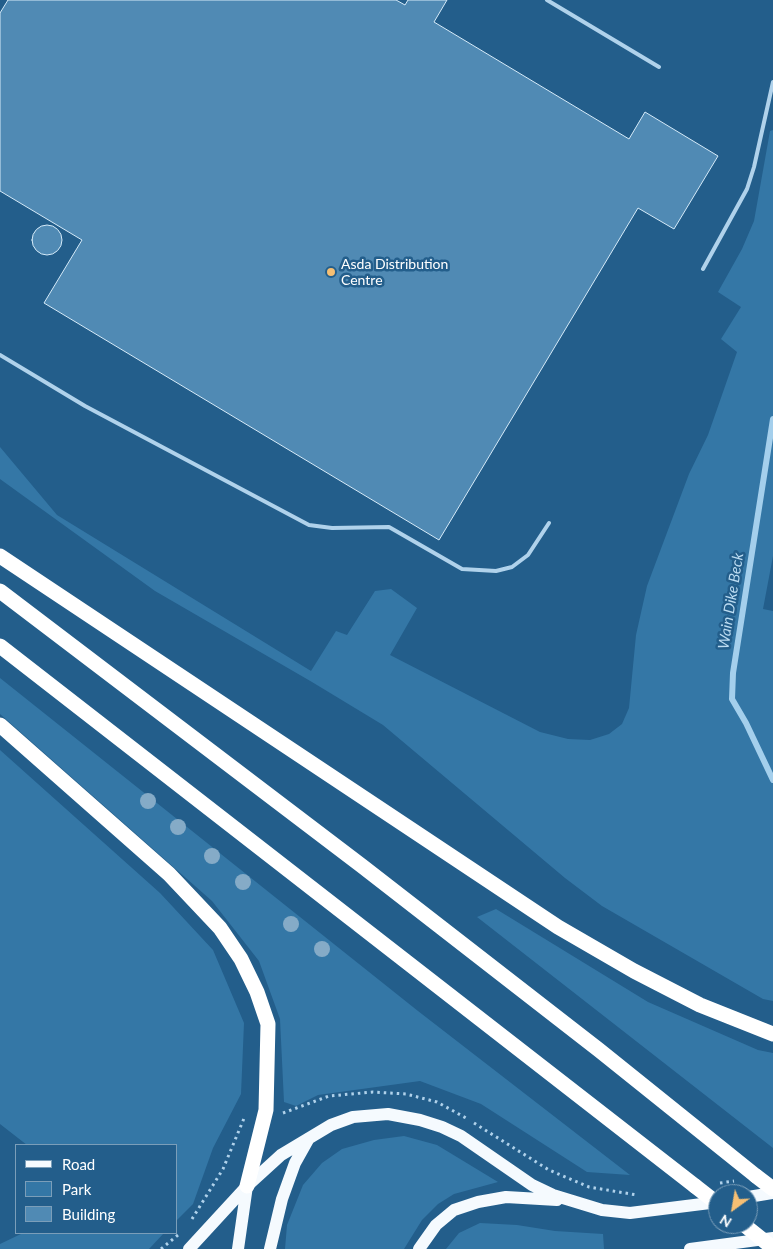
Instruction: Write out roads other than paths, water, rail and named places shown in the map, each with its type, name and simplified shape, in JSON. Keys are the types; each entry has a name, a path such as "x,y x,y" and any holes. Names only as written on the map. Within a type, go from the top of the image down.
{"highway":[{"path":"0,556 558,927 634,972 700,1005 773,1034"},
{"path":"0,591 370,872 599,1050 773,1189"},
{"path":"0,646 708,1196"},
{"path":"0,725 169,874 220,928 241,959 257,992 268,1024 266,1110 247,1186"},
{"path":"756,1234 773,1248"}],"main road":[{"path":"189,1249 247,1186 281,1155 331,1125 354,1117 388,1114 420,1120 442,1127 461,1136 532,1185 579,1204 602,1210 630,1213 708,1204"},
{"path":"270,1249 282,1199 295,1163 310,1136"},
{"path":"238,1249 247,1186"},
{"path":"758,1195 773,1193"},
{"path":"419,1249 436,1225 454,1210 478,1202 506,1197 548,1199 579,1204"},
{"path":"690,1249 773,1238"}],"lane":[{"path":"547,0 659,66"},
{"path":"703,269 747,189 754,167 773,82"},
{"path":"0,355 85,406 309,525 332,528 389,527 462,569 496,571 512,567 528,555 549,523"}],"waterway":[{"name":"Wain Dike Beck","path":"773,419 733,673 732,699 746,723 773,780"}],"place":[{"name":"Asda Distribution Centre","path":"331,272"}]}
